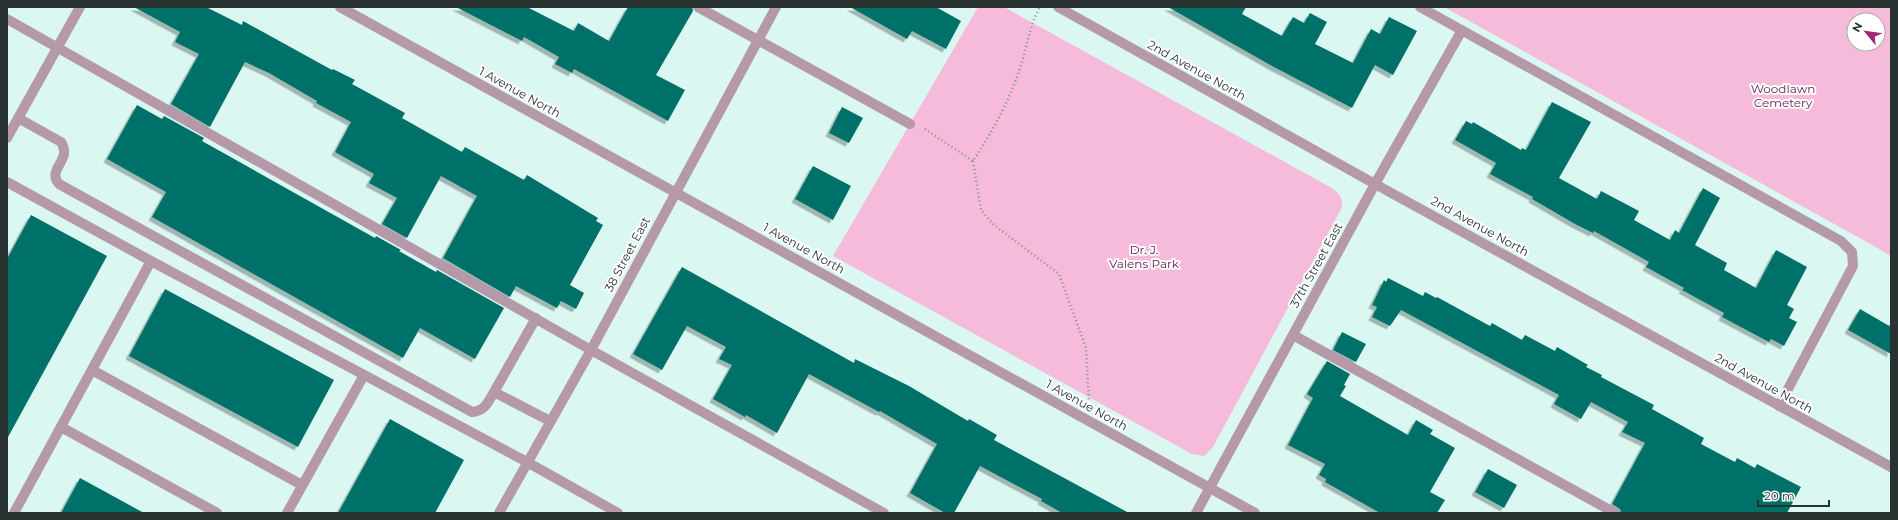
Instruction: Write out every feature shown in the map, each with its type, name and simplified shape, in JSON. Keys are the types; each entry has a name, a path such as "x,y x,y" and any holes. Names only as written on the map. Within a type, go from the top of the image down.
{"street":[{"path":"7,138 80,7"},
{"name":"1 Avenue North","path":"340,7 1255,513"},
{"path":"698,7 910,124"},
{"name":"38 Street East","path":"499,513 591,350 776,7"},
{"name":"2nd Avenue North","path":"1058,7 1375,184 1891,467"},
{"path":"1420,7 1841,241 1852,252 1853,266 1780,406"},
{"path":"7,19 591,350 884,513"},
{"name":"37th Street East","path":"1196,513 1375,184 1462,30"},
{"path":"18,118 61,142 65,148 66,152 54,174 55,180 59,184 472,412 480,412 485,408 536,318"},
{"path":"7,182 151,261 527,462 618,513"},
{"path":"14,513 151,261"},
{"path":"1293,335 1615,513"},
{"path":"92,370 302,485"},
{"path":"287,513 364,375"},
{"path":"494,392 550,421"},
{"path":"60,427 217,513"}],"path":[{"path":"1040,7 1034,18 1020,69 997,124 973,161 981,210 994,225 1059,274 1086,348 1090,401"},
{"path":"910,124 928,130 973,161"}],"green space":[{"name":"Dr. J. Valens Park","path":"978,7 1004,7 1330,187 1340,196 1342,202 1341,209 1213,447 1204,456 1192,454 833,256"},
{"name":"Woodlawn Cemetery","path":"1444,7 1891,7 1891,256 1874,246"}],"building":[{"path":"134,7 206,7 242,25 243,21 332,70 333,69 355,80 352,84 405,113 402,118 462,152 465,147 524,180 527,175 598,218 596,221 603,225 570,285 584,293 576,309 561,301 557,308 516,286 510,297 443,258 477,196 441,176 407,238 382,224 397,198 369,183 374,174 335,152 351,122 316,103 317,101 269,73 245,62 210,127 171,104 199,54 175,42 180,32"},
{"path":"456,7 527,7 574,31 578,23 609,41 628,7 692,7 693,11 656,75 685,90 668,121 574,69 572,73 555,64 559,57 524,37 522,41"},
{"path":"850,7 936,7 961,21 946,49 912,31 907,39"},
{"path":"1168,7 1246,7 1242,14 1282,36 1293,17 1304,23 1310,13 1327,22 1315,44 1353,63 1371,29 1380,34 1389,17 1417,31 1393,75 1375,65 1352,108 1272,66"},
{"path":"1552,102 1591,122 1559,178 1597,199 1601,191 1639,211 1634,220 1670,240 1675,230 1679,233 1703,188 1720,198 1695,245 1727,263 1724,270 1756,288 1776,250 1807,267 1787,305 1794,309 1789,318 1797,322 1784,346 1771,339 1769,342 1722,317 1724,313 1682,290 1684,288 1646,267 1649,262 1594,231 1593,233 1575,224 1532,199 1533,197 1490,174 1496,163 1455,140 1466,121 1472,124 1473,122 1521,150 1522,148 1526,150"},
{"path":"137,105 162,119 164,116 204,138 202,141 375,238 376,236 436,272 437,270 504,308 475,359 420,328 403,358 152,217 166,192 107,159"},
{"path":"842,107 863,118 849,143 829,133"},
{"path":"813,166 851,186 833,220 795,199"},
{"path":"31,215 107,256 7,439 7,259"},
{"path":"682,267 854,363 855,359 909,386 968,421 969,419 997,435 994,440 1129,513 1062,513 1041,501 1042,499 980,466 954,513 945,513 910,493 937,444 880,411 879,412 809,374 777,433 746,415 745,417 713,399 732,365 719,359 726,347 687,326 662,370 633,354"},
{"path":"1388,278 1423,296 1425,292 1436,298 1437,297 1490,326 1492,323 1522,340 1525,335 1555,351 1557,347 1588,365 1586,367 1602,375 1601,377 1654,405 1652,409 1704,438 1701,444 1735,462 1737,458 1755,468 1757,464 1801,487 1787,513 1621,513 1620,509 1612,504 1645,443 1622,432 1628,422 1591,402 1581,419 1554,404 1559,395 1401,310 1390,326 1372,317 1377,307 1372,305 1384,280 1386,282"},
{"path":"165,289 334,380 298,447 129,356"},
{"path":"1860,309 1891,327 1891,354 1848,330"},
{"path":"1342,332 1366,344 1356,362 1333,350"},
{"path":"1327,361 1350,374 1344,385 1346,386 1340,396 1408,435 1416,420 1433,430 1430,434 1455,448 1430,492 1445,500 1437,513 1380,513 1325,482 1326,479 1319,475 1325,464 1288,445 1313,398 1307,394"},
{"path":"390,419 464,460 435,513 338,513"},
{"path":"1488,469 1517,485 1504,508 1475,492"},
{"path":"80,478 144,513 61,513"}]}
